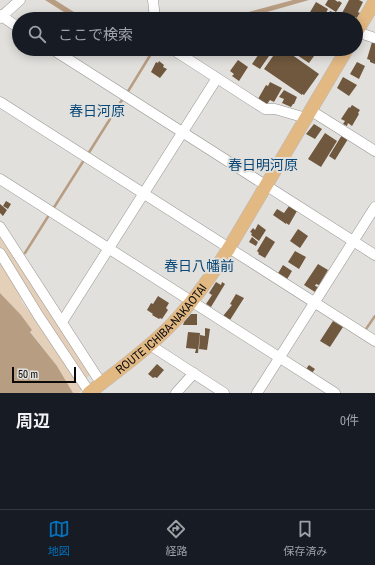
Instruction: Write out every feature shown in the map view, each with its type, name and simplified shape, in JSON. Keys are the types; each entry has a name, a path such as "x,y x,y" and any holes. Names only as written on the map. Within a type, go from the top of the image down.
{"main road":[{"path":"363,21 375,1"},
{"name":"ROUTE ICHIBA-NAKAOTAI","path":"89,393 150,345 172,324 209,279 229,248 343,56"}],"street":[{"path":"12,24 1,17 20,0"},
{"path":"153,0 154,12"},
{"path":"363,34 375,38"},
{"path":"63,56 375,255"},
{"path":"183,56 265,109 308,114 375,151"},
{"path":"62,322 217,78"},
{"path":"0,102 375,341"},
{"path":"0,179 335,393"},
{"path":"257,393 375,207"},
{"path":"0,226 101,383"},
{"path":"0,253 89,393"},
{"path":"150,345 224,393"},
{"path":"176,393 194,373"}],"shaded area":[{"path":"45,0 55,0 74,12 64,12"},
{"path":"293,0 309,0 267,12 249,12"},
{"path":"0,232 92,374 86,378 70,353 51,330 20,281 0,246"},
{"path":"0,258 15,283 22,302 58,351 82,390 78,393 73,393 57,366 30,331 32,330 21,315 0,293"},
{"path":"0,293 21,315 32,330 30,332 57,366 73,393 0,393"}],"building":[{"path":"328,0 335,0 342,3 336,12 325,5"},
{"path":"349,0 359,0 363,2 358,12 343,12"},
{"path":"316,2 328,9 326,12 310,12"},
{"path":"372,42 375,43 375,64 367,59"},
{"path":"258,56 269,56 260,69 252,64"},
{"path":"273,56 294,56 319,74 304,95 302,95 264,69"},
{"path":"298,56 314,56 309,63"},
{"path":"238,60 248,67 239,81 232,76 234,74 230,71"},
{"path":"159,61 164,65 163,67 167,69 160,78 151,72 156,62 158,63"},
{"path":"357,62 365,66 359,79 350,74"},
{"path":"343,77 357,85 349,96 337,88"},
{"path":"270,82 282,88 274,102 270,100 267,104 258,99 266,85 268,86"},
{"path":"284,90 297,97 291,107 282,103 284,99 279,97"},
{"path":"352,105 360,110 352,126 348,123 347,126 343,124 345,121 341,119"},
{"path":"314,124 322,129 315,139 306,134"},
{"path":"325,133 337,141 321,167 308,159"},
{"path":"342,135 348,139 335,160 329,156"},
{"path":"6,201 11,204 8,209 3,206"},
{"path":"0,204 7,210 3,216 0,213"},
{"path":"289,206 297,211 289,225 273,215 277,209 284,213"},
{"path":"258,224 266,230 259,241 251,235 252,233 250,232 253,228 255,230"},
{"path":"298,229 308,236 300,248 290,241"},
{"path":"266,236 275,242 265,258 258,254 259,253 257,251"},
{"path":"252,237 258,242 256,246 249,242"},
{"path":"295,251 306,257 299,269 288,262"},
{"path":"318,264 328,270 319,285 316,284 315,286 318,287 315,292 304,285"},
{"path":"283,265 292,271 286,281 277,275"},
{"path":"216,282 221,285 222,282 225,284 211,307 206,304 212,295 209,293"},
{"path":"236,294 244,298 230,320 223,316 232,305 230,304"},
{"path":"158,296 169,303 166,308 168,310 162,319 152,315 153,314 147,310"},
{"path":"191,314 197,314 197,325 183,325 184,322"},
{"path":"333,321 343,327 330,347 320,341"},
{"path":"205,328 210,329 207,350 199,349 200,335 205,336"},
{"path":"188,332 200,333 198,353 195,353 196,349 186,348"},
{"path":"157,364 164,370 157,378 153,378 148,374"},
{"path":"309,365 315,369 312,373 306,369"}],"waterway":[{"path":"127,93 150,56"},
{"path":"88,154 122,100"},
{"path":"53,209 84,160"},
{"path":"25,253 49,215"},
{"path":"366,329 375,316"}],"district":[{"name":"春日河原","path":"97,111"},
{"name":"春日明河原","path":"263,165"},
{"name":"春日八幡前","path":"199,266"}]}
